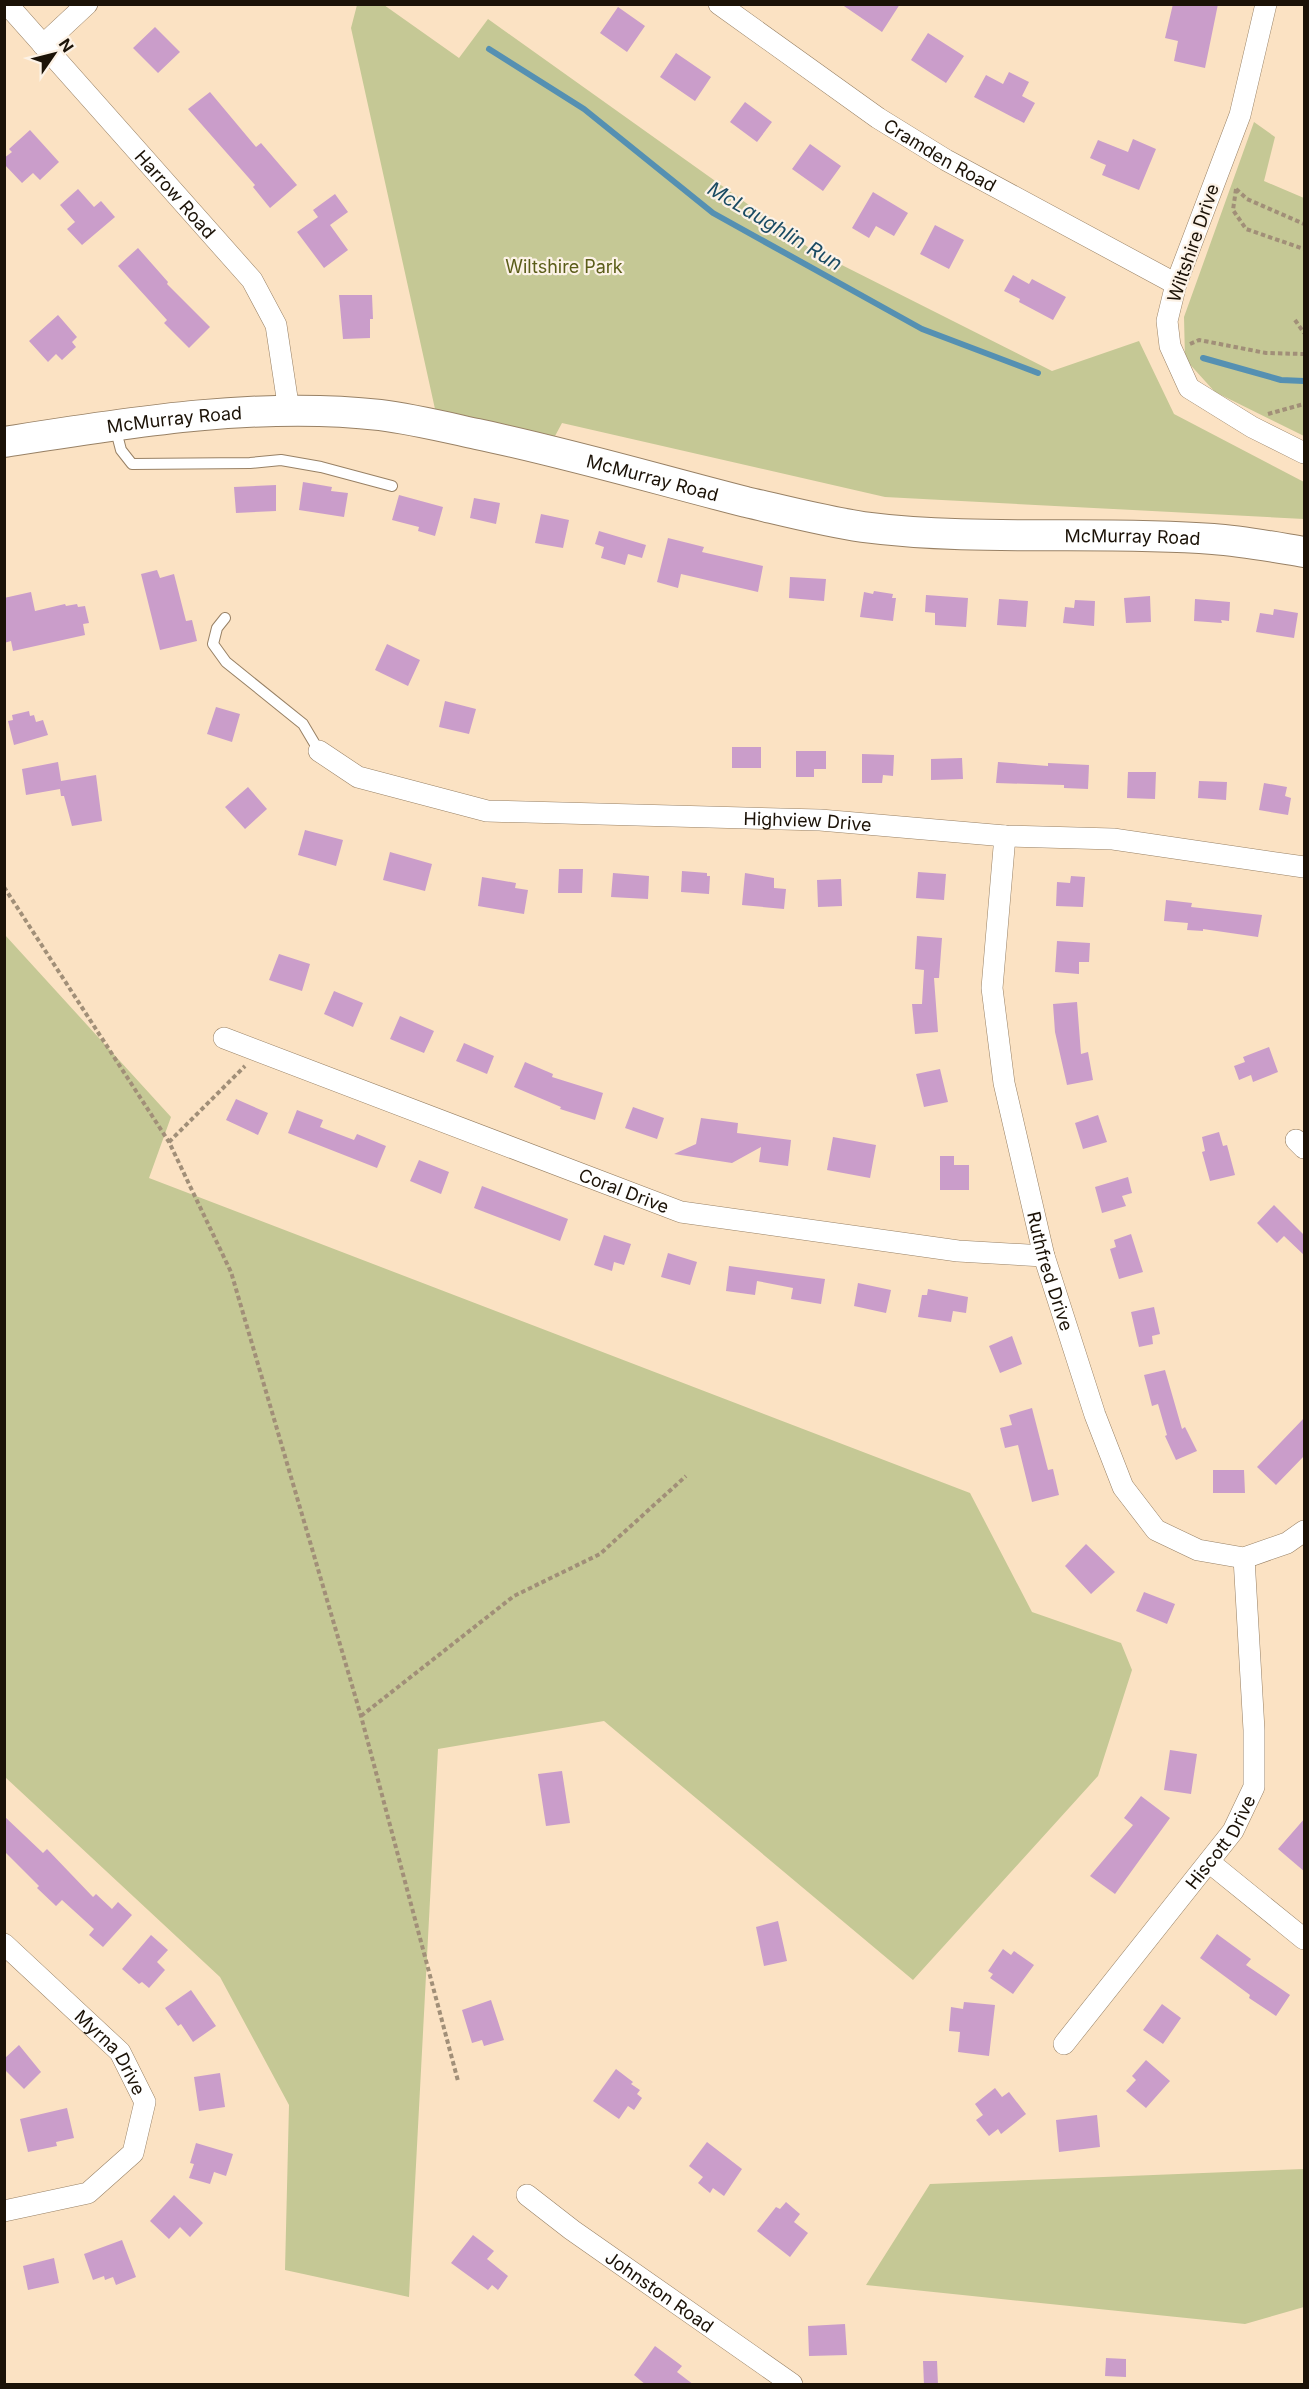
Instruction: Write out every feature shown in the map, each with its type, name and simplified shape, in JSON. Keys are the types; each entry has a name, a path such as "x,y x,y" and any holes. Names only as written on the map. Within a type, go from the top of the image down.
{"main road":[{"name":"McMurray Road","path":"4,442 199,416 289,411 379,415 532,446 808,517 861,526 920,533 991,536 1214,539 1305,552"}],"street":[{"name":"Harrow Road","path":"7,4 252,280 276,325 289,411"},
{"path":"43,45 87,4"},
{"name":"Cramden Road","path":"719,4 878,118 946,160 1176,284"},
{"name":"Wiltshire Drive","path":"1266,4 1240,115 1176,284 1167,321 1170,346 1189,388 1252,427 1305,453"},
{"name":"Highview Drive","path":"319,751 358,777 487,811 820,820 1005,836 1113,838 1305,867"},
{"name":"Ruthfred Drive","path":"1005,836 992,988 1004,1083 1044,1256 1095,1415 1123,1487 1156,1530 1198,1550 1244,1558 1287,1543 1305,1531"},
{"name":"Coral Drive","path":"224,1038 681,1212 958,1251 1044,1256"},
{"name":"Hiscott Drive","path":"1064,2044 1233,1831 1254,1788 1254,1730 1244,1558"},
{"path":"1209,1862 1305,1939"},
{"name":"Myrna Drive","path":"4,1944 120,2052 145,2102 133,2153 88,2193 4,2211"},
{"name":"Johnston Road","path":"527,2195 572,2230 792,2385"}],"lane":[{"path":"115,426 121,450 132,464 250,463 281,460 321,467 392,486"},
{"path":"225,618 216,628 213,644 226,662 303,724 319,751"}],"path":[{"path":"1218,172 1247,199 1305,224"},
{"path":"1236,189 1233,210 1246,229 1305,249"},
{"path":"1295,320 1305,333"},
{"path":"1180,349 1199,340 1266,353 1305,354"},
{"path":"1252,427 1257,420 1267,414 1305,404"},
{"path":"4,887 169,1142 231,1272 361,1716 458,2081"},
{"path":"169,1142 261,1051"},
{"path":"361,1716 514,1596 600,1554 686,1476"}],"green space":[{"name":"Wiltshire Park","path":"357,5 384,5 459,58 488,19 812,250 1052,371 1139,341 1174,414 1304,482 1304,519 885,497 562,423 555,436 435,409 351,28"},
{"path":"1254,122 1275,137 1264,181 1304,198 1304,436 1215,392 1185,359 1184,317"},
{"path":"5,935 171,1117 149,1178 970,1493 1032,1612 1121,1643 1132,1670 1098,1776 913,1980 604,1721 438,1749 409,2297 285,2270 289,2105 220,1977 5,1777"},
{"path":"1304,2169 1304,2307 1245,2324 866,2285 930,2184"}],"building":[{"path":"841,4 900,4 882,32"},
{"path":"1173,4 1218,4 1205,68 1174,61 1178,41 1165,38"},
{"path":"618,7 645,26 627,52 600,33"},
{"path":"155,27 180,52 158,73 133,48"},
{"path":"928,33 964,56 946,83 911,60"},
{"path":"676,53 711,77 695,101 660,77"},
{"path":"1009,72 1029,82 1022,96 1035,103 1024,123 974,97 986,75 1003,84"},
{"path":"210,92 256,147 261,143 297,185 270,208 253,187 255,185 188,109"},
{"path":"745,102 772,122 757,142 730,122"},
{"path":"30,130 59,162 40,180 33,173 22,183 4,164 4,158 12,152 9,149"},
{"path":"1133,139 1156,149 1139,190 1102,175 1106,165 1090,158 1098,140 1128,152"},
{"path":"810,144 841,166 823,191 792,169"},
{"path":"78,189 94,207 101,201 115,217 82,245 67,229 75,222 60,205"},
{"path":"873,192 908,213 894,236 876,226 869,238 852,228"},
{"path":"335,194 348,212 330,225 348,250 324,268 297,232 318,217 313,210"},
{"path":"935,225 964,240 949,269 920,254"},
{"path":"138,248 168,282 167,284 210,327 189,348 164,323 167,320 118,266"},
{"path":"1013,275 1029,284 1032,279 1066,297 1053,320 1019,302 1020,299 1004,291"},
{"path":"339,295 372,295 373,319 370,319 370,338 343,339"},
{"path":"58,315 77,337 72,342 76,347 62,360 56,354 48,362 29,341"},
{"path":"303,482 332,487 331,491 348,493 344,517 299,510"},
{"path":"276,485 276,511 236,513 234,487"},
{"path":"399,495 443,507 435,536 418,531 419,527 392,520"},
{"path":"474,498 500,503 496,524 470,518"},
{"path":"541,514 569,520 563,548 535,543"},
{"path":"599,531 646,545 642,558 628,554 625,565 601,558 604,547 595,544"},
{"path":"668,538 704,547 702,552 763,566 758,592 681,574 678,588 657,582"},
{"path":"157,570 160,578 174,574 186,621 192,620 197,641 160,650 141,574"},
{"path":"790,577 826,579 824,601 789,598"},
{"path":"874,591 893,594 892,598 896,598 893,621 860,617 864,592 873,594"},
{"path":"31,592 35,611 65,604 66,606 77,604 78,607 85,606 89,623 83,624 85,635 13,651 11,641 4,643 4,598"},
{"path":"926,595 968,598 966,627 935,625 935,613 925,612"},
{"path":"1150,596 1151,622 1126,623 1124,598"},
{"path":"999,599 1028,601 1026,627 997,625"},
{"path":"1195,599 1230,602 1229,621 1221,620 1222,623 1194,621"},
{"path":"1075,600 1095,601 1094,626 1063,623 1065,607 1074,608"},
{"path":"1274,609 1298,613 1294,638 1256,632 1260,613 1273,615"},
{"path":"387,644 420,660 408,686 375,670"},
{"path":"445,701 476,709 469,734 439,727"},
{"path":"216,707 240,714 232,742 207,734"},
{"path":"29,711 30,716 34,715 36,722 43,720 48,735 14,745 8,721 13,720 12,715"},
{"path":"732,747 761,747 761,768 732,768"},
{"path":"796,751 826,751 826,769 814,769 814,777 796,777"},
{"path":"862,754 894,755 893,776 883,775 882,783 862,783"},
{"path":"962,758 963,779 931,780 931,759"},
{"path":"58,762 61,781 96,775 102,821 72,826 60,789 26,795 22,769"},
{"path":"998,762 1048,766 1048,763 1089,765 1088,789 1064,788 1064,785 996,783"},
{"path":"1128,772 1156,772 1155,799 1127,798"},
{"path":"1199,781 1227,782 1226,800 1198,798"},
{"path":"1264,783 1287,787 1285,796 1291,798 1288,815 1259,810"},
{"path":"248,787 267,809 245,829 225,807"},
{"path":"305,830 343,840 336,866 298,855"},
{"path":"390,852 432,864 425,891 383,880"},
{"path":"559,869 583,869 582,893 558,893"},
{"path":"682,871 707,873 707,876 710,876 709,894 681,892"},
{"path":"918,872 946,874 944,900 916,898"},
{"path":"613,873 649,876 648,899 611,897"},
{"path":"745,873 774,878 774,888 786,889 784,909 742,905"},
{"path":"1071,876 1085,877 1083,907 1056,906 1057,882 1070,883"},
{"path":"482,877 516,883 515,888 528,890 524,914 478,906"},
{"path":"841,879 842,906 818,907 817,880"},
{"path":"1166,900 1192,903 1191,907 1262,915 1258,937 1203,929 1203,931 1187,930 1188,923 1164,921"},
{"path":"917,936 942,938 939,978 934,978 938,1032 915,1034 912,1004 922,1004 924,970 915,969"},
{"path":"1057,941 1090,943 1089,962 1079,962 1079,974 1055,972"},
{"path":"279,954 310,964 302,991 269,980"},
{"path":"334,991 363,1003 353,1027 324,1014"},
{"path":"1077,1002 1081,1054 1088,1052 1093,1080 1067,1085 1055,1032 1053,1004"},
{"path":"400,1016 434,1031 424,1053 390,1039"},
{"path":"464,1043 494,1056 487,1074 456,1061"},
{"path":"1269,1047 1278,1072 1253,1082 1251,1075 1239,1080 1234,1066 1245,1062 1243,1057"},
{"path":"525,1062 553,1074 552,1077 603,1093 595,1120 560,1109 561,1107 514,1087"},
{"path":"940,1069 948,1102 924,1107 916,1074"},
{"path":"236,1099 268,1113 258,1135 226,1120"},
{"path":"633,1107 664,1118 657,1139 625,1128"},
{"path":"297,1110 323,1120 320,1127 354,1140 357,1134 386,1146 377,1168 288,1133"},
{"path":"1098,1115 1107,1142 1083,1149 1075,1123"},
{"path":"701,1118 738,1123 737,1133 791,1140 788,1166 759,1162 761,1147 732,1163 674,1154 696,1144"},
{"path":"1219,1132 1223,1146 1227,1145 1235,1175 1210,1181 1202,1152 1205,1151 1202,1137"},
{"path":"833,1137 876,1145 870,1178 827,1170"},
{"path":"940,1156 954,1156 954,1165 969,1165 969,1190 940,1190"},
{"path":"419,1160 449,1172 441,1194 410,1181"},
{"path":"1128,1177 1132,1193 1122,1196 1126,1206 1102,1213 1095,1187"},
{"path":"482,1186 568,1219 560,1241 474,1208"},
{"path":"1274,1205 1305,1236 1305,1256 1284,1236 1277,1243 1257,1223"},
{"path":"1131,1234 1143,1272 1119,1279 1110,1249 1116,1247 1114,1240"},
{"path":"604,1235 631,1244 624,1265 614,1262 612,1271 594,1265"},
{"path":"668,1253 697,1262 690,1285 661,1277"},
{"path":"729,1266 825,1279 821,1304 791,1299 793,1288 757,1281 755,1295 726,1291"},
{"path":"858,1283 891,1290 886,1313 854,1306"},
{"path":"928,1289 968,1297 966,1313 953,1311 951,1322 918,1317 922,1295 927,1295"},
{"path":"1154,1307 1160,1334 1152,1336 1153,1344 1139,1347 1131,1312"},
{"path":"1012,1336 1022,1364 1000,1373 989,1346"},
{"path":"1165,1370 1182,1429 1185,1427 1197,1451 1176,1460 1165,1436 1167,1435 1158,1404 1152,1406 1144,1375"},
{"path":"1032,1408 1048,1470 1053,1469 1059,1495 1032,1502 1018,1445 1005,1448 1000,1428 1012,1425 1009,1415"},
{"path":"1305,1417 1305,1455 1276,1485 1257,1467"},
{"path":"1213,1470 1244,1470 1245,1493 1213,1493"},
{"path":"1086,1544 1115,1572 1091,1594 1065,1566"},
{"path":"1144,1592 1175,1604 1167,1624 1136,1611"},
{"path":"1170,1750 1197,1754 1191,1794 1164,1790"},
{"path":"562,1771 570,1823 546,1826 538,1774"},
{"path":"1141,1796 1170,1818 1115,1894 1090,1876 1133,1825 1124,1818"},
{"path":"4,1816 43,1853 47,1849 93,1897 96,1894 112,1909 118,1902 132,1915 103,1947 89,1935 94,1929 62,1900 56,1906 4,1851"},
{"path":"1305,1818 1305,1872 1278,1849"},
{"path":"778,1921 787,1961 764,1966 756,1927"},
{"path":"1217,1934 1251,1959 1246,1965 1290,1995 1276,2016 1249,1998 1250,1995 1200,1958"},
{"path":"151,1935 168,1950 157,1962 165,1970 149,1988 142,1982 139,1984 122,1969"},
{"path":"1003,1949 1011,1955 1014,1951 1034,1965 1013,1994 990,1978 993,1974 988,1971"},
{"path":"191,1990 216,2026 193,2042 181,2024 178,2026 165,2008"},
{"path":"491,2000 504,2040 484,2046 482,2040 472,2043 462,2010"},
{"path":"964,2002 995,2005 989,2056 958,2052 960,2032 949,2031 951,2007 963,2009"},
{"path":"1162,2004 1181,2018 1163,2044 1143,2030"},
{"path":"19,2045 41,2072 24,2089 4,2069 4,2059"},
{"path":"1146,2060 1170,2081 1146,2108 1126,2091 1136,2080 1132,2076"},
{"path":"616,2069 633,2082 631,2084 640,2090 637,2094 642,2098 634,2110 628,2106 619,2119 593,2101"},
{"path":"220,2073 225,2107 199,2111 194,2077"},
{"path":"995,2088 1002,2097 1009,2092 1026,2114 1001,2134 998,2129 989,2136 976,2120 983,2115 975,2104"},
{"path":"67,2108 74,2138 56,2142 57,2146 28,2152 20,2119"},
{"path":"1097,2115 1100,2147 1059,2152 1056,2120"},
{"path":"707,2142 742,2169 724,2196 713,2188 710,2193 698,2183 703,2177 689,2166"},
{"path":"196,2143 233,2154 226,2176 214,2172 210,2184 189,2178 194,2164 190,2163"},
{"path":"174,2195 203,2223 190,2237 180,2227 169,2239 150,2221"},
{"path":"786,2202 800,2214 794,2222 808,2233 790,2257 757,2231 776,2207 780,2209"},
{"path":"473,2235 494,2251 487,2259 508,2276 498,2290 492,2285 488,2290 451,2263"},
{"path":"122,2240 136,2277 116,2285 113,2277 105,2280 104,2276 93,2280 84,2254"},
{"path":"54,2258 59,2283 28,2290 23,2266"},
{"path":"845,2324 847,2355 809,2356 808,2326"},
{"path":"655,2346 682,2366 677,2372 694,2385 646,2385 634,2375"},
{"path":"1106,2358 1126,2359 1126,2377 1105,2376"},
{"path":"923,2361 937,2361 938,2385 924,2385"}],"waterway":[{"name":"McLaughlin Run","path":"489,49 584,109 713,213 922,329 1038,373"},
{"name":"McLaughlin Run","path":"1203,358 1281,380 1304,381"}]}
